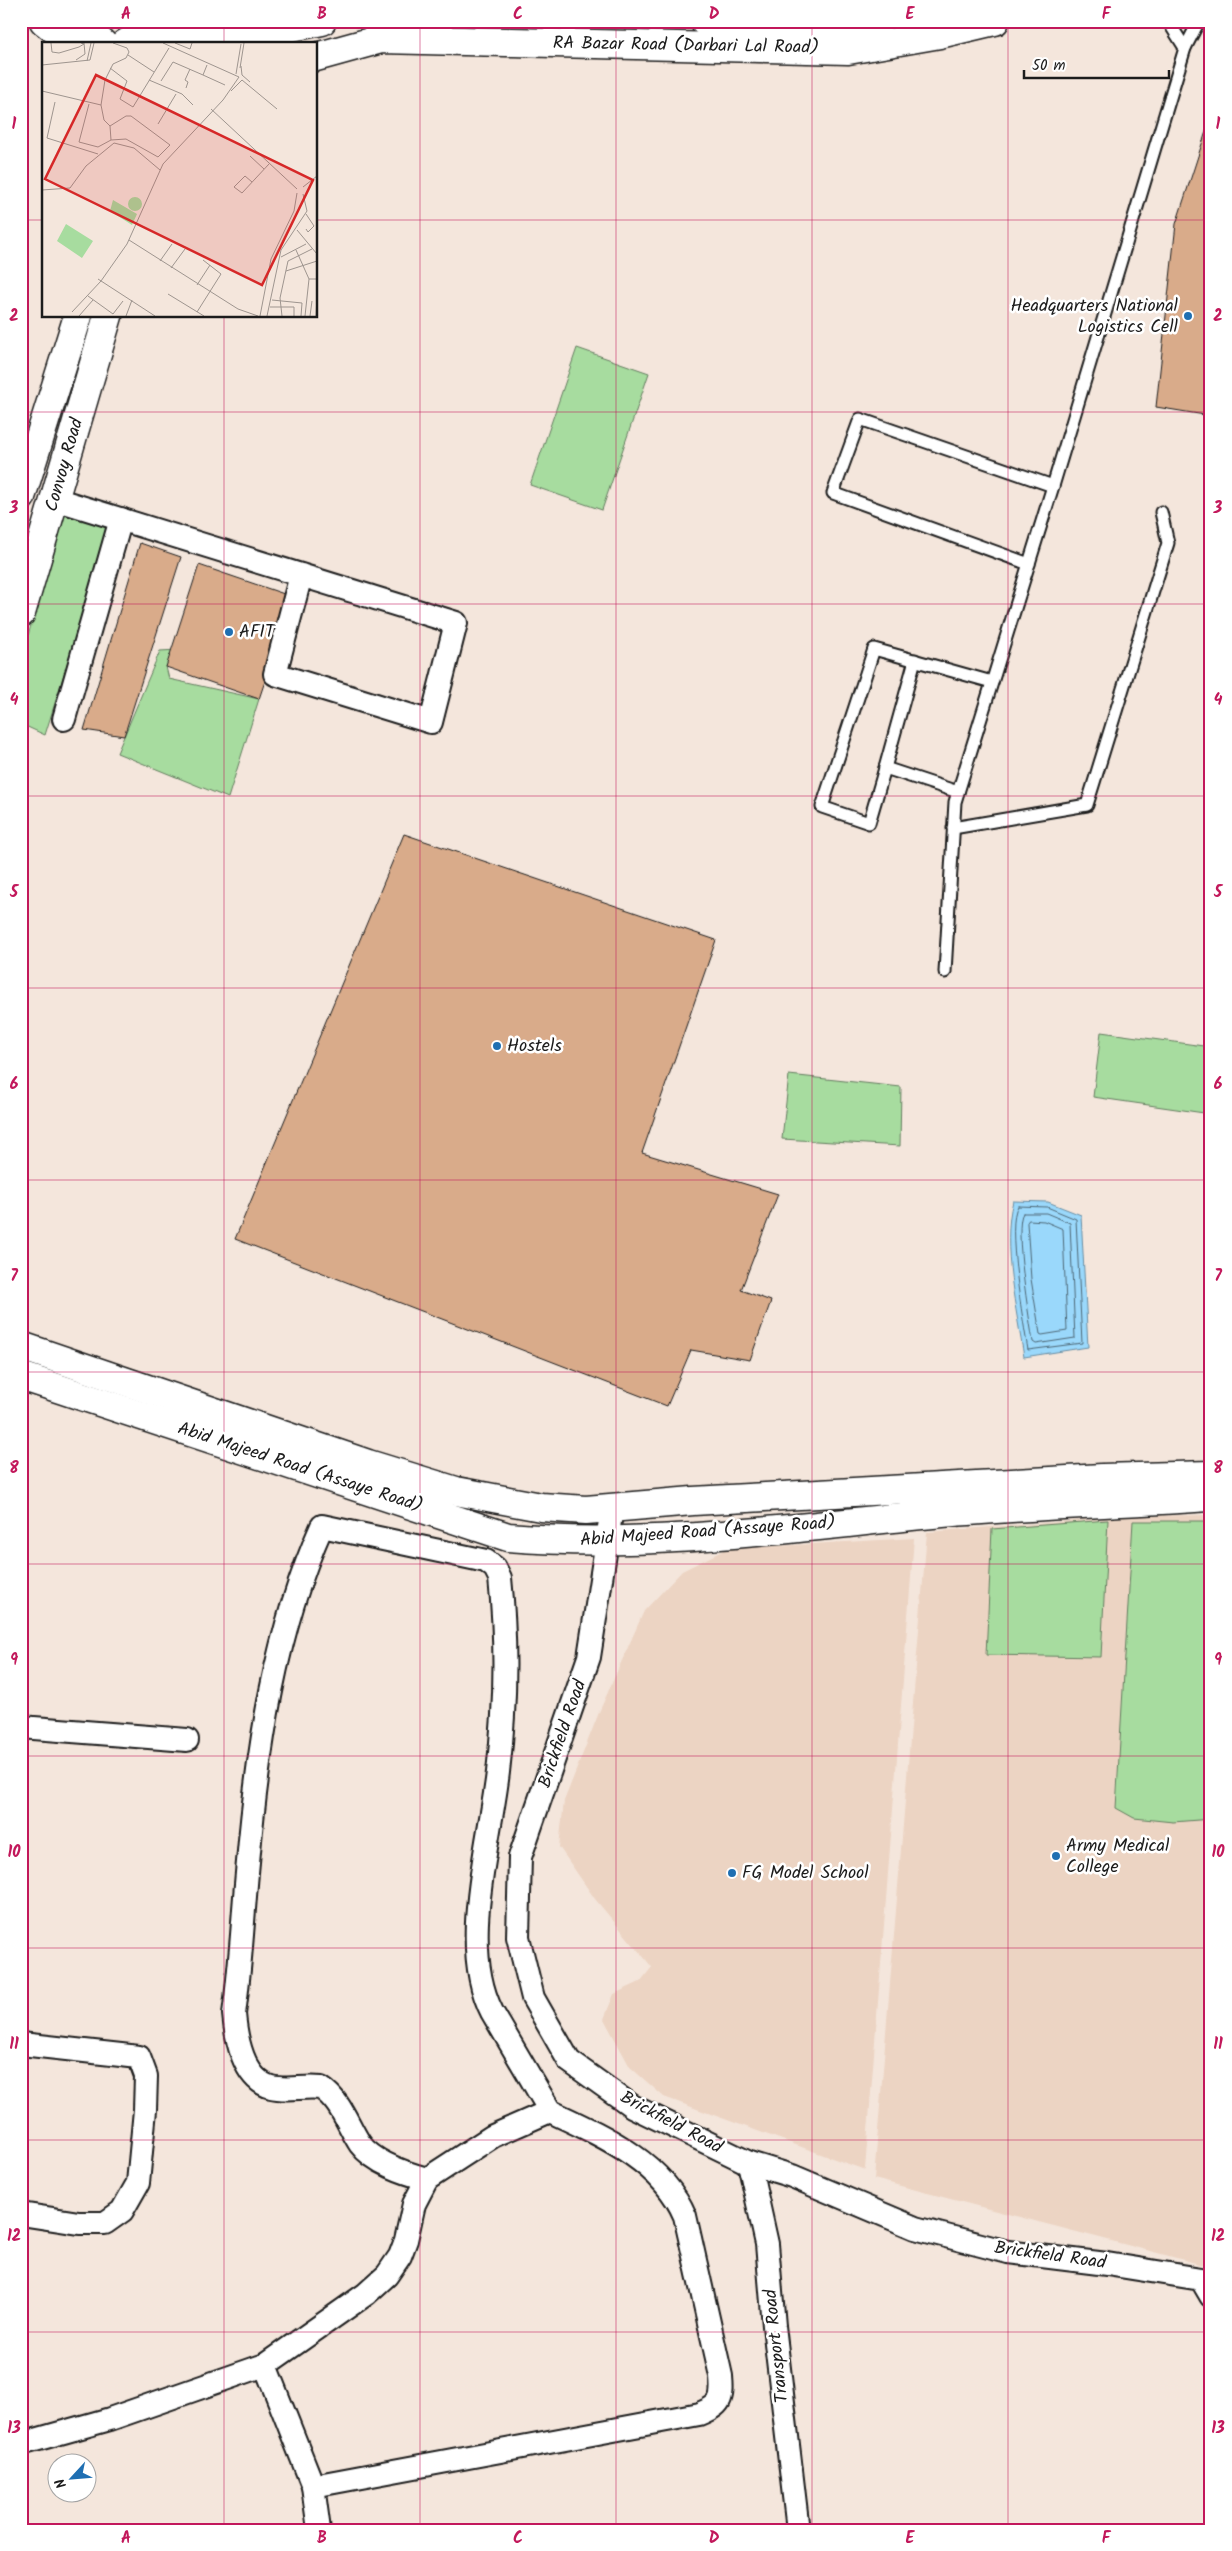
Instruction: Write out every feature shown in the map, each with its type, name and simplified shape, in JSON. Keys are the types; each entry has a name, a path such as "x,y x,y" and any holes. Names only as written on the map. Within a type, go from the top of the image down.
{"main road":[{"path":"43,21 57,42"},
{"path":"43,21 71,42"},
{"path":"78,21 101,42"},
{"path":"106,21 128,36 158,31 186,30 239,42 257,34 322,21"},
{"name":"RA Bazar Road (Darbari Lal Road)","path":"704,21 846,27 879,21"},
{"name":"RA Bazar Road (Darbari Lal Road)","path":"318,57 352,49 381,39 848,50 940,34 995,21"},
{"path":"318,66 352,49"},
{"name":"Convoy Road","path":"21,497 77,318"},
{"name":"Convoy Road","path":"21,614 107,318"},
{"name":"Abid Majeed Road (Assaye Road)","path":"21,1346 368,1464 456,1491 541,1508 612,1508 693,1501 1102,1478 1211,1475"},
{"name":"Abid Majeed Road (Assaye Road)","path":"21,1376 508,1537 564,1542 706,1536 967,1511 1211,1497"}],"street":[{"path":"55,499 456,622 431,722 275,674 301,575"},
{"path":"64,719 121,519"},
{"name":"Brickfield Road","path":"612,1508 589,1657 520,1857 518,1937 533,1998 569,2061 632,2106 749,2163 792,2176 915,2228 1008,2252 1107,2264 1201,2279 1211,2296"},
{"path":"313,2486 699,2414 720,2402 723,2390 685,2216 679,2202 669,2188 631,2154 591,2130 550,2111 486,2000 478,1971 480,1896 498,1772 506,1678 500,1578 495,1568 486,1561 322,1526 289,1622 266,1716 248,1861 234,2014 235,2027 244,2058 260,2082 270,2087 321,2088 338,2104 361,2145 373,2156 406,2172 427,2179"},
{"path":"21,1727 187,1740"},
{"path":"21,2044 139,2057 146,2076 145,2110 138,2183 122,2211 106,2223 79,2223 21,2214"},
{"path":"21,2444 110,2420 265,2365 366,2294 387,2275 400,2256 414,2204 427,2179 493,2136 550,2111"},
{"name":"Transport Road","path":"749,2163 767,2244 776,2345 798,2530"},
{"path":"265,2365 313,2486 319,2530"}],"lane":[{"path":"1168,21 1185,48"},
{"path":"945,972 953,828 958,792 1053,486 1185,48 1200,21"},
{"path":"1029,564 833,493 860,419 1053,486"},
{"path":"953,828 1087,805 1168,543 1161,512"},
{"path":"915,660 869,823 822,807 874,649 915,660 992,682"},
{"path":"885,768 958,792"}],"shaded area":[{"name":"Army Medical College","path":"1211,1515 1211,2267 874,2179 927,1532 1136,1516"},
{"name":"FG Model School","path":"914,1538 865,2170 664,2097 630,2067 604,2019 614,1994 640,1982 652,1967 595,1899 559,1847 564,1801 600,1710 644,1611 682,1571 726,1549"}],"green space":[{"path":"577,348 649,373 602,510 530,485"},
{"path":"65,506 113,517 45,735 21,724 21,660"},
{"path":"177,650 166,667 169,679 259,699 228,798 117,753 160,651"},
{"path":"1101,1032 1211,1047 1211,1114 1093,1097"},
{"path":"789,1075 901,1087 900,1146 782,1139"},
{"path":"1108,1520 1101,1657 986,1655 992,1529"},
{"path":"1133,1521 1211,1521 1211,1819 1173,1822 1134,1818 1116,1808"}],"water":[{"path":"1013,1201 1048,1202 1081,1215 1088,1347 1024,1357 1009,1258 1010,1218"}],"building":[{"name":"Headquarters National Logistics Cell","path":"1211,116 1211,416 1156,407 1176,224"},
{"path":"140,543 181,557 124,736 84,730"},
{"name":"AFIT","path":"199,565 293,597 259,699 166,667"},
{"name":"Hostels","path":"404,834 716,940 642,1153 778,1194 741,1290 771,1301 750,1360 691,1350 667,1406 235,1239"}],"place":[{"name":"Headquarters National Logistics Cell","path":"1188,316"},
{"name":"AFIT","path":"229,632"},
{"name":"Hostels","path":"497,1046"},
{"name":"Army Medical College","path":"1056,1856"},
{"name":"FG Model School","path":"732,1873"}]}
